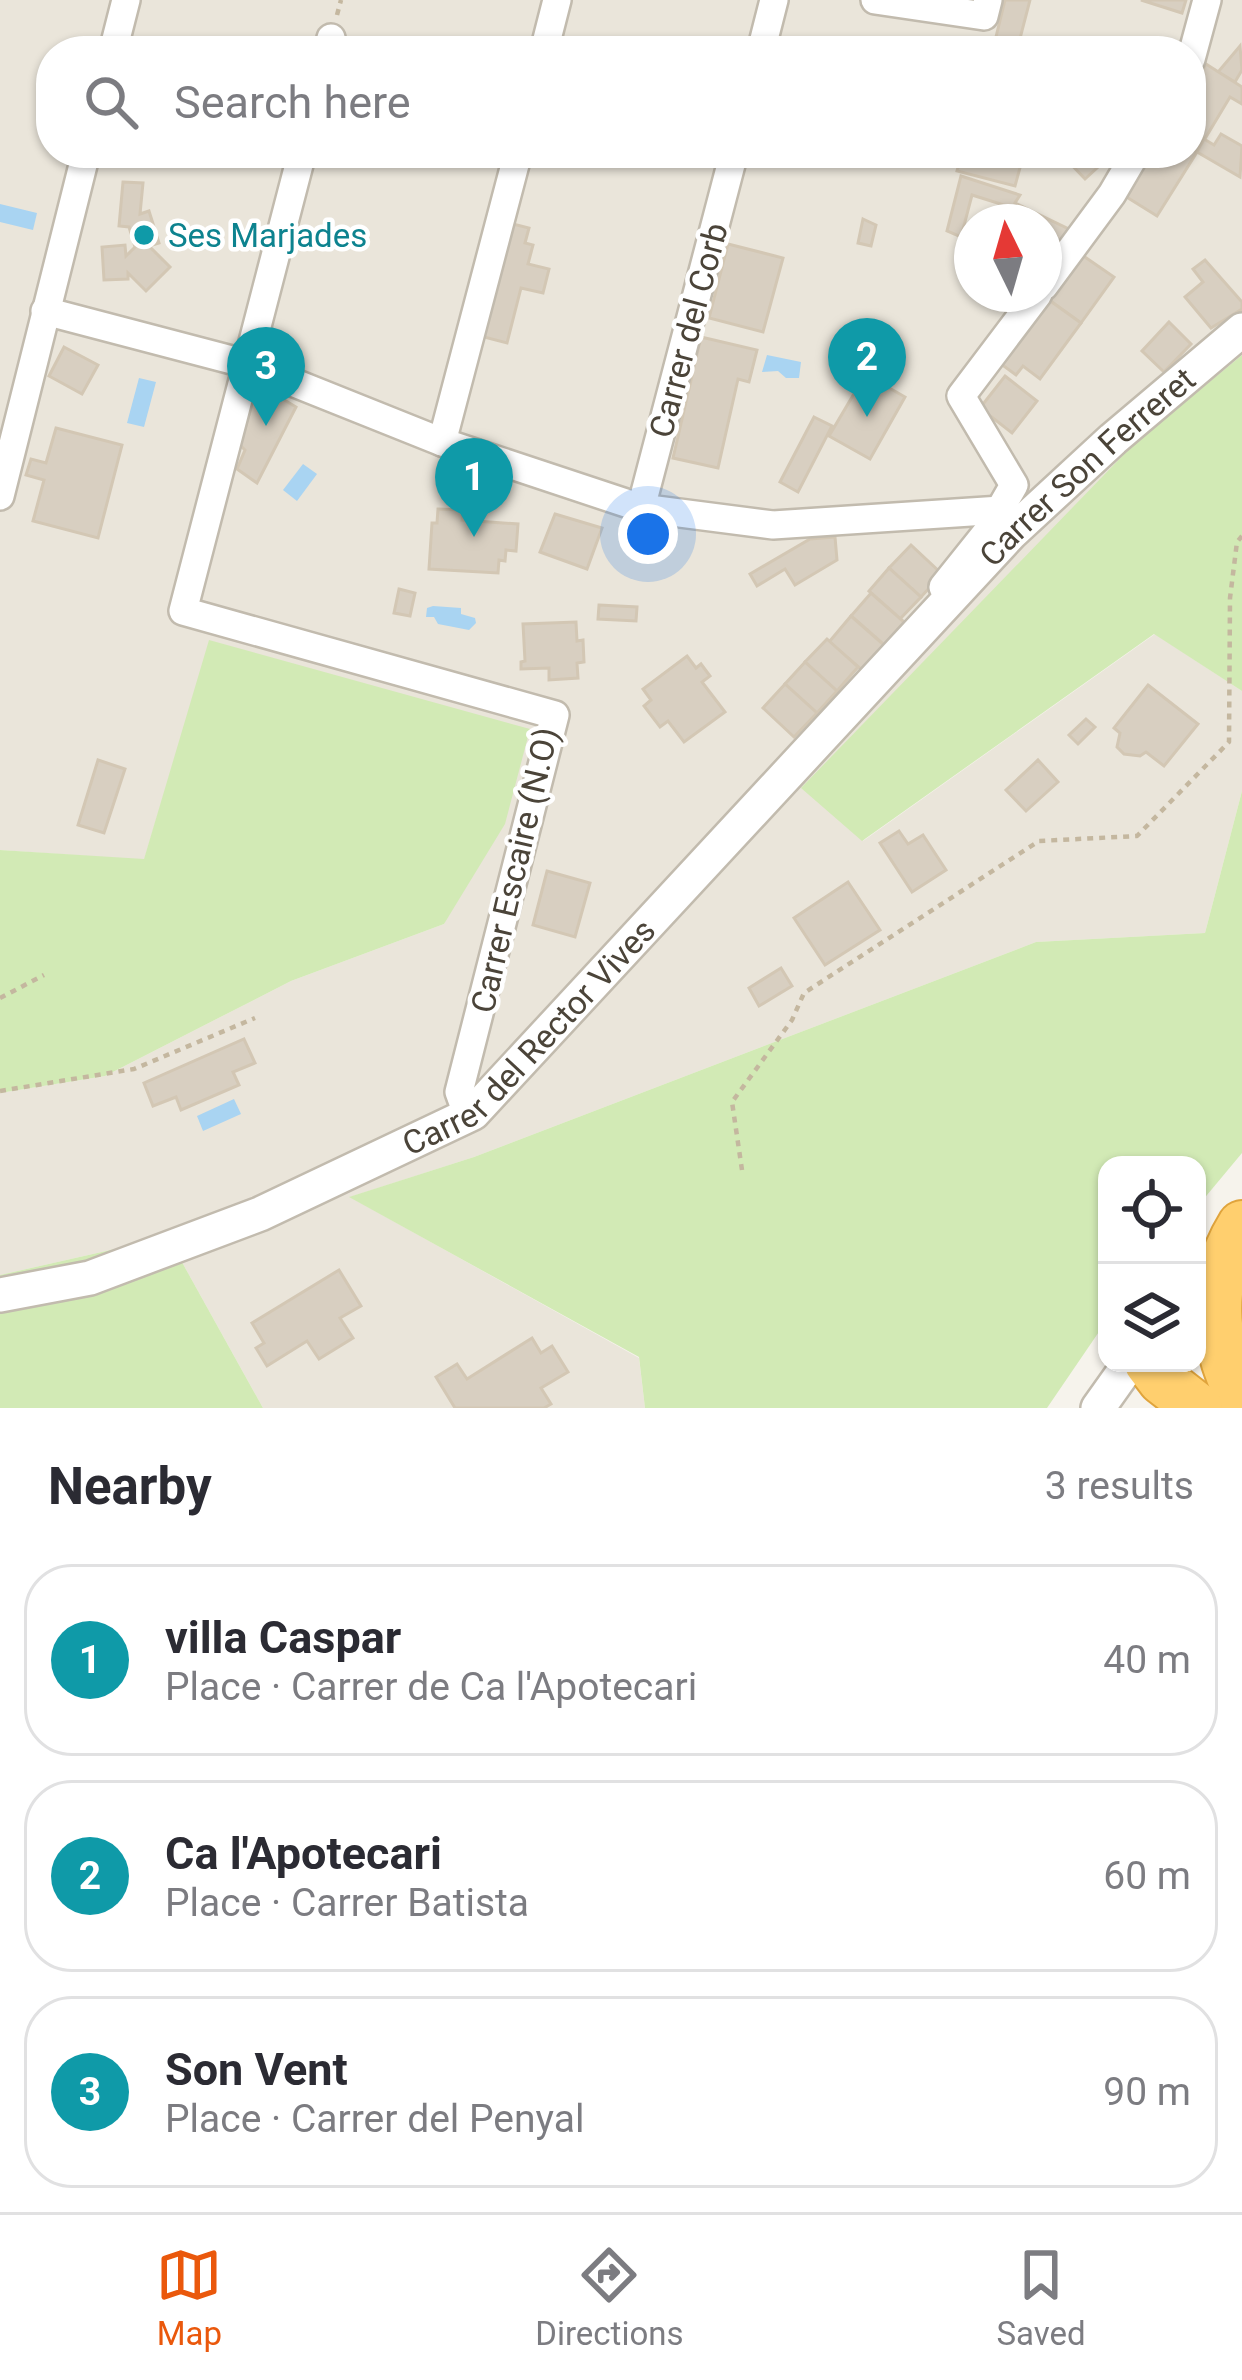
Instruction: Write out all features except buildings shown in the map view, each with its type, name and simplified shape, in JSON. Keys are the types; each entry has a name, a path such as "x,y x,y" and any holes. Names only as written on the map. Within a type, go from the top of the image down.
{"highway":[{"path":"1242,1222 1222,1270 1216,1318 1223,1359 1242,1402"},
{"path":"1156,1372 1198,1408"},
{"path":"1201,1372 1242,1402"}],"street":[{"path":"117,36 126,0"},
{"path":"548,36 557,0"},
{"path":"765,36 774,0"},
{"path":"875,0 984,16 988,0"},
{"path":"1197,36 1207,0"},
{"path":"0,496 10,407 46,311 82,168"},
{"path":"248,364 298,168"},
{"path":"442,442 514,168"},
{"name":"Carrer del Corb","path":"641,508 730,168"},
{"path":"1062,262 1127,168"},
{"path":"46,311 248,364 442,442 641,508 773,525 1001,510"},
{"path":"942,609 933,599 1013,491 1013,478 961,397 1025,312"},
{"name":"Carrer Son Ferreret","path":"942,609 1025,519 1242,330"},
{"name":"Carrer Escaire (N.O)","path":"248,364 183,611 555,715 459,1092 473,1113"},
{"name":"Carrer del Rector Vives","path":"0,1294 90,1278 260,1214 473,1113 942,609"},
{"path":"1206,1264 1242,1222"},
{"path":"1097,1408 1123,1372"}],"path":[{"path":"742,1170 732,1102 792,1020 804,993 1039,841 1137,836 1229,742 1230,598 1242,536"},
{"path":"0,998 44,975"},
{"path":"0,1091 134,1069 254,1018"}],"shaded area":[{"path":"0,0 1242,0 1242,355 1133,444 863,841 1155,634 1242,691 1242,791 1205,933 1036,942 474,1157 350,1197 639,1358 645,1408 263,1408 168,1237 0,1275 0,1093 105,1076 291,981 444,924 530,730 210,641 144,860 0,850"}],"green space":[{"path":"1242,355 1242,691 1154,634 862,841 801,788 1134,444"},
{"path":"209,640 530,729 505,824 444,924 291,981 105,1076 0,1093 0,850 144,859"},
{"path":"1242,791 1242,1153 1206,1196 1206,1156 1098,1156 1098,1333 1047,1408 645,1408 639,1357 349,1197 474,1157 1036,942 1205,933"},
{"path":"168,1237 263,1408 0,1408 0,1275"}],"water":[{"path":"0,204 37,213 33,230 0,222"},
{"path":"767,355 801,362 799,378 762,372"},
{"path":"139,378 156,382 144,427 127,423"},
{"path":"303,464 317,474 297,501 283,490"},
{"path":"427,608 461,608 461,614 475,618 476,623 469,630 438,624 434,617 426,617"},
{"path":"234,1099 241,1114 203,1131 197,1116"}],"place":[{"name":"Ses Marjades","path":"144,235"},
{"name":"Ca l'Apotecari","path":"867,417"},
{"name":"Son Vent","path":"266,426"},
{"name":"villa Caspar","path":"474,537"}]}
